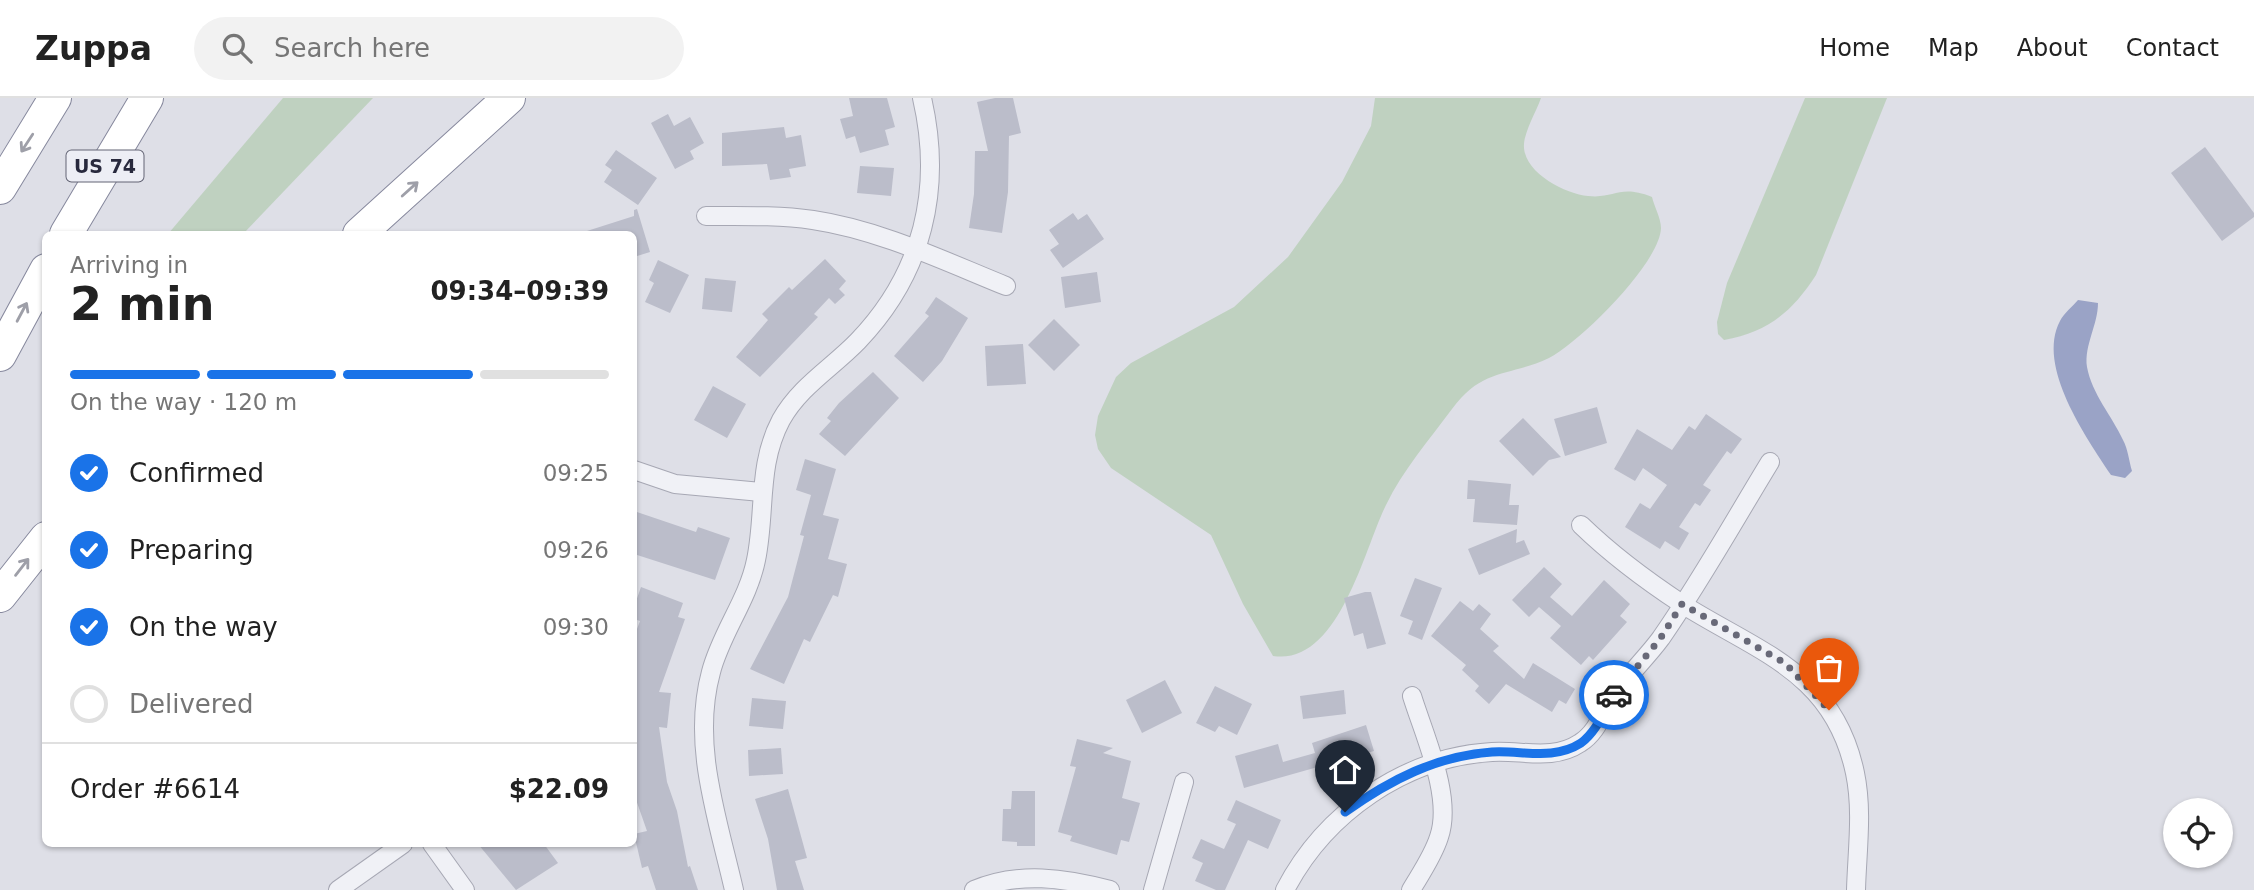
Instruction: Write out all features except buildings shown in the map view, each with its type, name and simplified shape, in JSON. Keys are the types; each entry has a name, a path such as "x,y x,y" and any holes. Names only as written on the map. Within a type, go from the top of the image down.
{"highway":[{"path":"0,188 55,98"},
{"name":"US 74","path":"68,231 147,98"},
{"path":"362,231 509,98"},
{"path":"0,355 42,277"},
{"path":"0,596 42,543"}],"street":[{"path":"734,890 708,776 703,725 714,661 751,580 756,559 765,466 781,421 811,381 856,343 874,322 892,299 917,251 928,214 932,169 922,98"},
{"path":"706,216 814,220 867,233 1006,286"},
{"path":"1285,890 1307,854 1345,812 1388,782 1434,764 1491,752 1548,754 1580,743 1592,733 1613,696 1660,639 1770,462"},
{"path":"637,471 675,484 761,492"},
{"path":"1581,525 1613,553 1682,604 1785,663 1829,710 1847,745 1855,774 1859,807 1856,890"},
{"path":"1411,890 1440,835 1444,816 1434,764 1412,696"},
{"path":"1153,890 1184,782"},
{"path":"338,890 399,847"},
{"path":"434,847 465,890"},
{"path":"975,890 1008,880 1031,878 1071,881 1110,890"}],"green space":[{"path":"283,98 373,98 246,231 171,231"},
{"path":"1375,98 1541,98 1528,127 1524,144 1525,154 1537,172 1557,186 1588,196 1632,192 1652,197 1661,228 1657,243 1633,280 1579,336 1549,358 1486,379 1463,396 1393,492 1346,601 1332,624 1315,643 1296,654 1273,656 1243,604 1211,535 1111,468 1098,449 1095,435 1098,416 1116,377 1131,363 1234,307 1288,257 1342,182 1371,126"},
{"path":"1805,98 1887,98 1816,275 1798,300 1778,318 1754,332 1724,340 1718,334 1717,322 1727,283"}],"water":[{"path":"2078,300 2098,303 2087,351 2087,367 2093,386 2126,447 2132,471 2125,478 2111,475 2067,401 2059,379 2054,359 2054,339 2060,321"}],"way so far":[{"path":"1614,695 1660,639 1682,604 1785,663 1807,683 1829,710"}],"route":[{"path":"1345,812 1388,782 1434,764 1491,752 1533,755 1564,751 1592,733 1614,695"}]}
